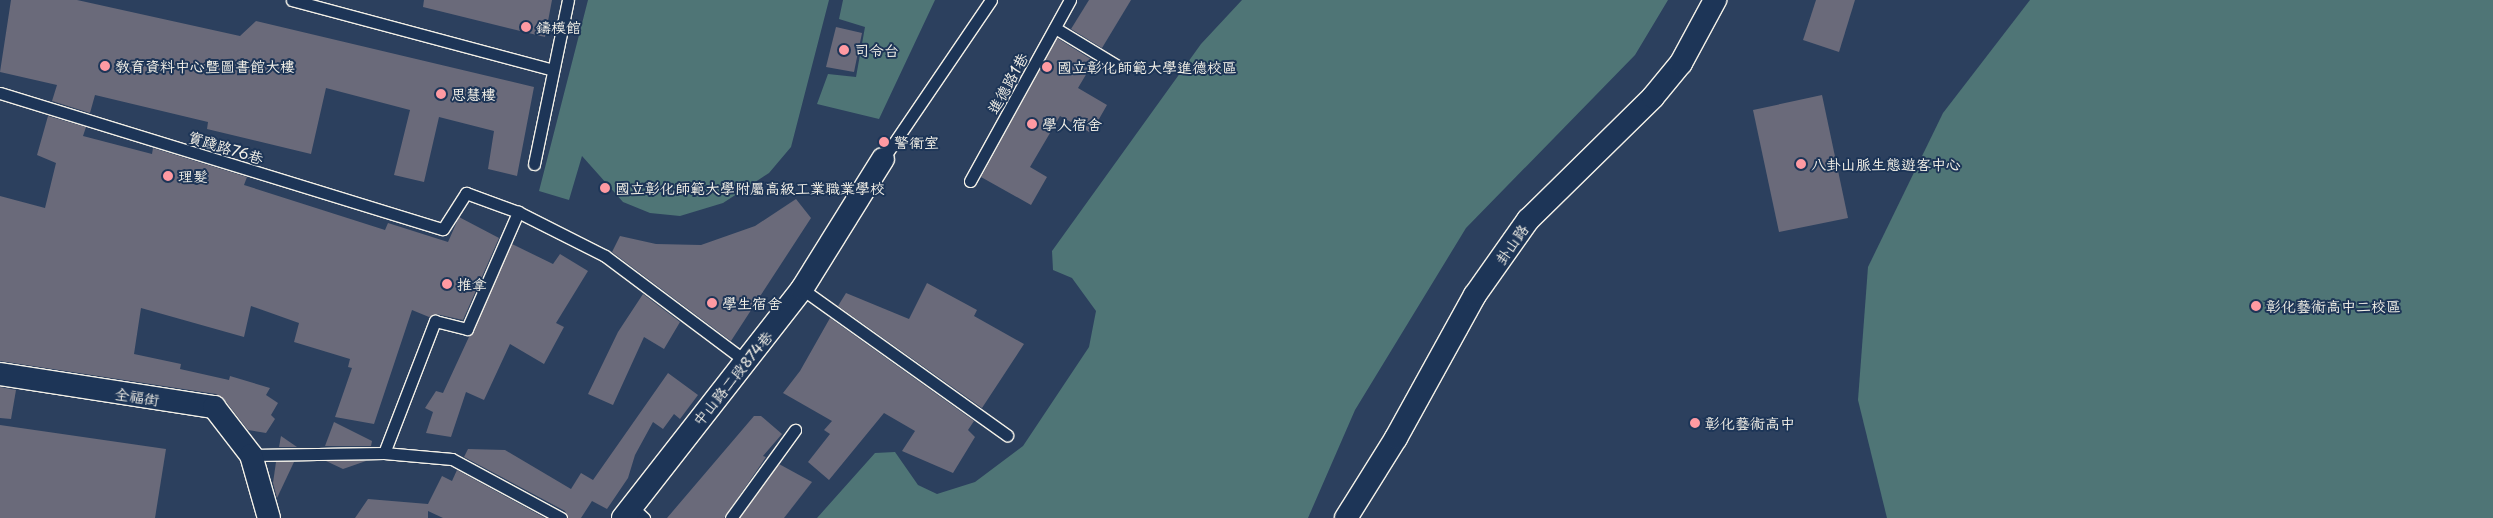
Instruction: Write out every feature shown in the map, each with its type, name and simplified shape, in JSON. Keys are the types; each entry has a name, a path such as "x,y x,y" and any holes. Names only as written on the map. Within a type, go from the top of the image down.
{"street":[{"name":"卦山路","path":"1346,518 1396,438 1475,295 1522,228 1654,97 1681,63 1715,0"},
{"name":"中山路二段874巷","path":"635,513 744,360 802,289 883,158"},
{"name":"全福街","path":"0,374 214,407 251,455"},
{"path":"251,455 269,518"}],"lane":[{"path":"292,0 553,70"},
{"path":"534,164 568,0"},
{"path":"883,158 991,0"},
{"name":"進德路1巷","path":"970,181 1070,0"},
{"path":"1055,28 1116,65"},
{"name":"實踐路76巷","path":"0,93 443,229 466,193 518,212"},
{"path":"384,454 435,322 467,329 518,212 605,256 744,360"},
{"path":"802,289 1007,435"},
{"path":"731,518 796,430"},
{"path":"251,455 384,454 452,459 562,518"}],"green space":[{"path":"588,0 829,0 791,147 769,173 723,203 680,216 650,213 623,202 582,156 569,200 539,191"},
{"path":"843,0 935,0 879,119 817,104 828,74 856,77 865,27 839,19"},
{"path":"1242,0 1668,0 1635,55 1466,228 1355,410 1308,518 817,518 875,453 895,452 918,485 937,494 975,482 1023,446 1089,347 1096,311 1072,278 1053,270 1052,251 1201,44"},
{"name":"彰化藝術高中二校區","path":"2030,0 2493,0 2493,518 1887,518 1858,400 1868,267 1943,113"}],"building":[{"path":"11,0 77,0 240,36 256,21 534,87 517,176 488,169 494,131 439,117 424,182 394,175 410,110 326,88 311,154 207,129 208,122 95,95 90,113 52,101 57,85 0,72"},
{"name":"鑄模館","path":"424,0 552,0 545,37 423,7"},
{"path":"1089,0 1131,0 1102,48 1071,29"},
{"path":"1816,0 1855,0 1839,52 1803,40"},
{"name":"司令台","path":"836,27 862,33 854,72 826,67"},
{"name":"學人宿舍","path":"1057,38 1094,61 1078,88 1107,105 1091,133 1060,116 1030,167 1047,177 1031,205 981,177"},
{"name":"八卦山脈生態遊客中心","path":"1822,95 1848,218 1779,232 1753,110"},
{"path":"48,116 86,127 83,136 152,154 153,148 247,177 244,185 385,230 388,223 448,242 459,217 499,238 463,320 436,314 429,317 412,310 374,424 335,417 352,368 348,367 350,359 294,342 299,323 251,306 244,337 141,308 134,354 181,364 180,369 229,380 230,376 270,388 266,395 278,403 271,415 275,419 266,433 248,430 224,399 216,394 0,361 0,196 45,208 56,163 37,155"},
{"name":"學生宿舍","path":"796,199 811,218 731,341 612,252 620,236 656,244 701,245 755,226"},
{"path":"512,244 553,264 560,254 588,271 556,323 564,327 544,364 510,344 484,400 466,392 451,437 426,433 433,412 425,408 436,391 443,393"},
{"path":"927,283 977,310 974,316 1024,344 982,408 838,306 846,293 909,319"},
{"path":"643,294 680,322 664,349 644,337 613,405 588,394 618,332"},
{"path":"830,318 974,421 968,430 975,437 953,473 902,451 915,431 884,413 829,480 808,462 830,434 824,430 832,421 783,393 800,371"},
{"path":"668,373 698,395 680,419 674,414 663,429 653,422 635,455 628,478 607,509 592,501 581,518 568,518 565,511 464,457 468,449 505,450 571,489 581,473 593,480"},
{"path":"0,387 16,390 11,419 0,418"},
{"path":"754,416 761,416 782,434 763,456 766,457 724,518 667,518"},
{"path":"334,422 372,441 371,446 325,446"},
{"path":"0,425 166,449 155,518 0,518"},
{"path":"281,436 297,447 279,447"},
{"path":"326,461 366,461 343,469"},
{"path":"276,462 294,462 277,498 273,483"},
{"path":"779,464 812,482 784,518 740,518"},
{"path":"457,470 545,518 443,518 428,511 428,518 355,518 368,499 428,504 442,476 452,481"}],"place":[{"name":"鑄模館","path":"526,27"},
{"name":"司令台","path":"844,50"},
{"name":"教育資料中心暨圖書館大樓","path":"105,66"},
{"name":"國立彰化師範大學進德校區","path":"1047,67"},
{"name":"思慧樓","path":"441,94"},
{"name":"學人宿舍","path":"1032,124"},
{"name":"警衛室","path":"884,142"},
{"name":"八卦山脈生態遊客中心","path":"1801,164"},
{"name":"理髮","path":"168,176"},
{"name":"國立彰化師範大學附屬高級工業職業學校","path":"605,188"},
{"name":"推拿","path":"447,284"},
{"name":"學生宿舍","path":"712,303"},
{"name":"彰化藝術高中二校區","path":"2256,306"},
{"name":"彰化藝術高中","path":"1695,423"}]}
